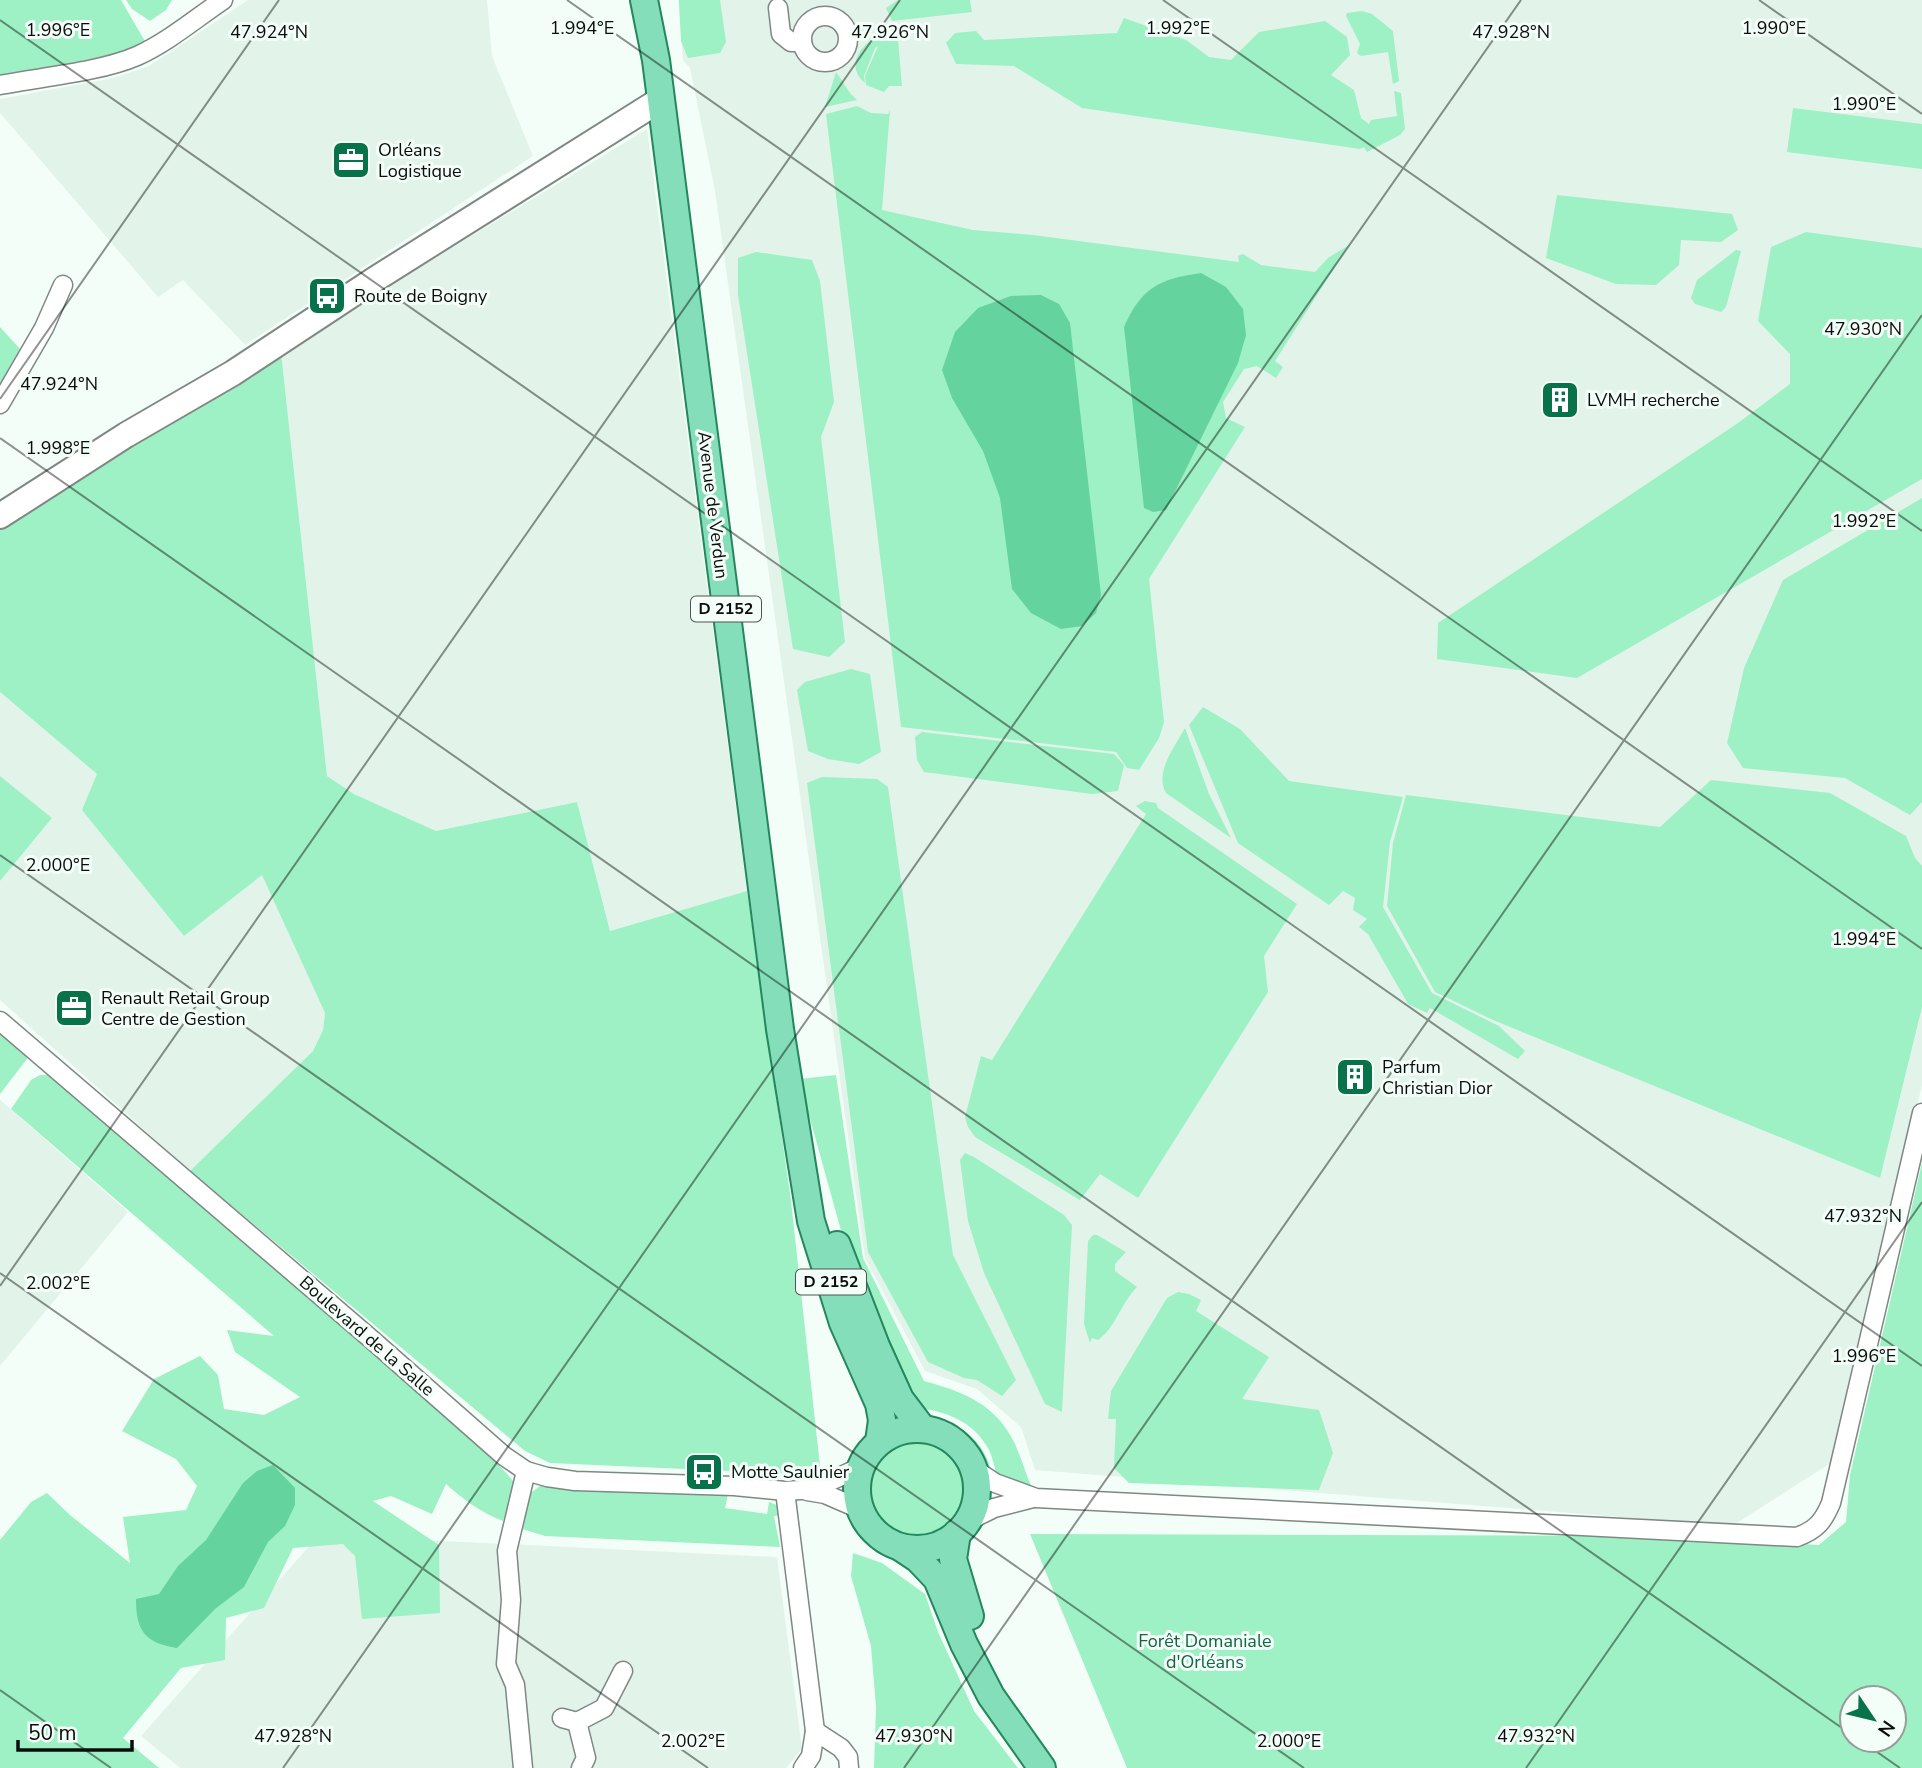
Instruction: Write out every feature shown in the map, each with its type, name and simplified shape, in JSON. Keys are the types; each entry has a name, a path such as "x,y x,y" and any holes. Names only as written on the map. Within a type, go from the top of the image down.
{"main road":[{"name":"Avenue de Verdun","path":"644,0 656,60 780,1029 794,1117 811,1221 843,1322 879,1404 882,1420 879,1442"},
{"name":"Avenue de Verdun","path":"656,60 657,0"},
{"name":"Avenue de Verdun","path":"794,1117 845,1269 876,1346 900,1399 922,1428"},
{"path":"1042,1768 991,1696 964,1644 937,1579 918,1559 885,1541 868,1525 858,1501 858,1477 871,1449 887,1436 906,1429 937,1431 955,1441 967,1452 977,1476 978,1497 962,1527 953,1559 973,1627 999,1682 1057,1768"},
{"path":"901,1548 920,1550 945,1543 962,1527"}],"street":[{"path":"0,85 135,57 223,0"},
{"path":"778,8 781,34 791,42 802,42"},
{"path":"0,516 126,435 233,373 386,272 660,100"},
{"path":"0,404 44,328 63,285"},
{"name":"Boulevard de la Salle","path":"0,1021 503,1456 526,1471 575,1481 792,1490 825,1494 862,1510"},
{"path":"962,1527 994,1508 1036,1498 1797,1538 1811,1532 1824,1520 1832,1503 1922,1113"},
{"name":"Boulevard de la Salle","path":"792,1490 826,1483 862,1466"},
{"path":"974,1469 995,1483 1036,1498"},
{"path":"523,1768 515,1685 506,1664 512,1600 507,1550 526,1471"},
{"path":"792,1490 815,1731 811,1756 803,1768"},
{"path":"581,1768 586,1758 569,1720 604,1708 624,1671"},
{"path":"815,1731 849,1756 849,1768"}],"shaded area":[{"path":"248,0 487,0 492,56 533,156 245,345 183,280 158,297 0,113 0,99 113,78 149,66"},
{"path":"678,0 1922,0 1922,1085 1834,1461 1732,1526 1035,1470 1021,1427 977,1389 925,1371 865,1258 715,191 690,68 683,60"},
{"path":"647,129 747,891 610,931 577,802 436,831 354,794 327,776 281,352"},
{"path":"1201,273 1226,287 1243,309 1246,335 1238,363 1166,510 1153,512 1144,508 1124,327 1137,303 1153,288 1174,278"},
{"path":"1041,295 1059,304 1070,323 1101,595 1096,613 1082,626 1061,629 1031,613 1012,589 1000,498 983,451 952,398 942,370 955,332 978,308 1011,296"},
{"path":"0,692 97,774 184,936 262,874 325,1013 323,1030 313,1051 190,1171 0,1000 0,881 52,818 0,776"},
{"path":"0,1100 128,1212 0,1366"},
{"path":"273,1465 295,1488 295,1505 285,1526 268,1542 244,1587 215,1609 177,1648 150,1639 144,1634 138,1619 136,1599 159,1594 178,1566 206,1540 243,1483 257,1471"},
{"path":"319,1535 777,1557 802,1749 786,1768 180,1768 141,1736"}],"green space":[{"path":"0,0 121,0 146,43 119,53 0,78"},
{"path":"126,0 172,0 166,10 150,21 132,9"},
{"path":"679,0 720,0 726,42 720,53 688,58 681,41"},
{"path":"898,0 970,0 972,12 892,21 886,8"},
{"path":"1362,11 1372,14 1393,31 1399,81 1393,84 1388,52 1361,56 1357,53 1360,44 1346,16 1347,13"},
{"path":"1124,18 1186,40 1209,57 1231,60 1259,32 1325,21 1347,37 1350,55 1331,75 1354,90 1361,118 1369,124 1371,120 1397,116 1394,91 1401,93 1405,129 1400,135 1367,152 1364,147 1360,149 1082,108 1014,66 956,64 946,43 955,33 976,31 984,40 1117,33"},
{"path":"875,38 885,38 884,41 898,40 902,86 889,86 884,92 866,85 865,76 878,46 864,76 865,83 856,71 859,53"},
{"path":"836,72 857,100 825,107"},
{"path":"857,106 871,113 888,114 890,110 882,210 973,230 1033,235 1239,262 1238,256 1243,254 1261,265 1315,272 1328,258 1349,245 1275,361 1283,367 1276,378 1257,366 1244,369 1223,402 1226,418 1245,427 1149,579 1164,722 1159,738 1139,770 1127,768 1116,752 901,727 826,114"},
{"path":"1793,108 1922,124 1922,169 1787,152"},
{"path":"1557,195 1732,214 1738,230 1721,242 1681,240 1679,265 1656,285 1616,284 1546,258"},
{"path":"1806,232 1922,248 1922,479 1577,678 1437,659 1438,623 1738,423 1790,384 1790,354 1758,321 1771,247"},
{"path":"1736,250 1741,251 1726,307 1721,312 1695,304 1691,298 1697,280"},
{"path":"756,252 812,260 820,281 834,402 821,437 845,642 829,657 793,649 738,295 738,258"},
{"path":"0,327 20,349 0,384"},
{"path":"281,352 327,776 354,794 436,831 577,802 610,931 747,891 791,1201 821,1475 550,1463 525,1451 190,1171 313,1051 323,1030 325,1013 262,875 184,936 82,810 97,774 0,692 0,525"},
{"path":"1922,498 1922,802 1910,815 1845,778 1743,768 1727,743 1744,668 1783,580"},
{"path":"851,669 870,674 881,752 859,764 828,759 808,751 797,690 805,682"},
{"path":"1203,707 1240,729 1289,781 1403,797 1390,842 1383,907 1432,993 1499,1026 1525,1051 1518,1059 1430,1008 1427,1013 1408,1004 1368,934 1359,927 1367,919 1353,910 1355,898 1343,891 1329,905 1238,843 1189,725"},
{"path":"1185,728 1209,794 1231,838 1166,793 1162,777 1164,768"},
{"path":"922,732 1114,754 1124,765 1118,791 1092,794 924,772 917,760 915,737"},
{"path":"0,776 52,818 0,881"},
{"path":"822,777 877,779 888,787 953,1255 1016,1380 1002,1396 977,1380 964,1378 928,1362 868,1252 807,783"},
{"path":"1711,780 1830,793 1906,836 1915,858 1922,866 1922,1007 1880,1178 1493,1020 1435,992 1387,906 1393,843 1406,795 1660,827"},
{"path":"1145,801 1156,803 1158,808 1297,904 1264,956 1268,992 1138,1198 1100,1174 1080,1200 975,1137 965,1117 981,1056 992,1060 1146,814 1136,806"},
{"path":"0,1030 25,1051 27,1059 0,1094"},
{"path":"40,1075 52,1075 461,1426 514,1483 503,1521 473,1505 446,1484 432,1514 391,1496 373,1501 439,1545 440,1613 362,1619 355,1556 343,1544 293,1548 264,1608 226,1618 225,1660 181,1668 123,1738 159,1768 0,1768 0,1540 31,1502 47,1493 130,1563 123,1517 186,1510 197,1486 176,1459 122,1431 154,1379 200,1356 218,1375 224,1409 264,1415 300,1397 235,1352 227,1330 274,1336 11,1109 31,1080"},
{"path":"836,1075 863,1258 924,1381 965,1395 988,1409 998,1419 1015,1444 1033,1490 997,1476 988,1448 980,1436 964,1423 945,1414 915,1408 850,1263 799,1079"},
{"path":"965,1153 1064,1215 1072,1225 1062,1412 1045,1404 984,1273 968,1221 960,1160"},
{"name":"Forêt Domaniale d'Orléans","path":"1922,1163 1922,1768 1127,1768 1030,1534 1658,1536 1819,1545 1846,1522 1850,1475"},
{"path":"1093,1235 1126,1252 1115,1264 1115,1271 1137,1287 1104,1335 1098,1340 1092,1338 1090,1343 1084,1324 1088,1241"},
{"path":"1178,1292 1201,1300 1196,1311 1269,1357 1242,1399 1319,1410 1333,1453 1319,1490 1129,1483 1114,1468 1116,1419 1108,1419 1111,1391 1167,1298"},
{"path":"920,1415 945,1421 967,1433 983,1451 992,1476 959,1437"},
{"path":"918,1442 936,1446 951,1456 961,1471 965,1489 961,1507 951,1522 936,1532 918,1536 900,1532 885,1522 875,1507 871,1489 875,1471 885,1456 900,1446"},
{"path":"540,1486 728,1494 725,1508 767,1514 769,1502 779,1506 781,1515 774,1516 780,1547 545,1536 519,1528 529,1494"},
{"path":"845,1510 855,1515 880,1544 897,1552 909,1566 879,1552 863,1538"},
{"path":"853,1553 882,1563 925,1594 938,1632 974,1711 1018,1768 874,1768 876,1707 871,1646 851,1576"}],"place":[{"name":"Orléans Logistique","path":"351,160"},
{"name":"Route de Boigny","path":"327,296"},
{"name":"LVMH recherche","path":"1560,400"},
{"name":"Renault Retail Group Centre de Gestion","path":"74,1008"},
{"name":"Parfum Christian Dior","path":"1355,1077"},
{"name":"Motte Saulnier","path":"704,1472"}]}
